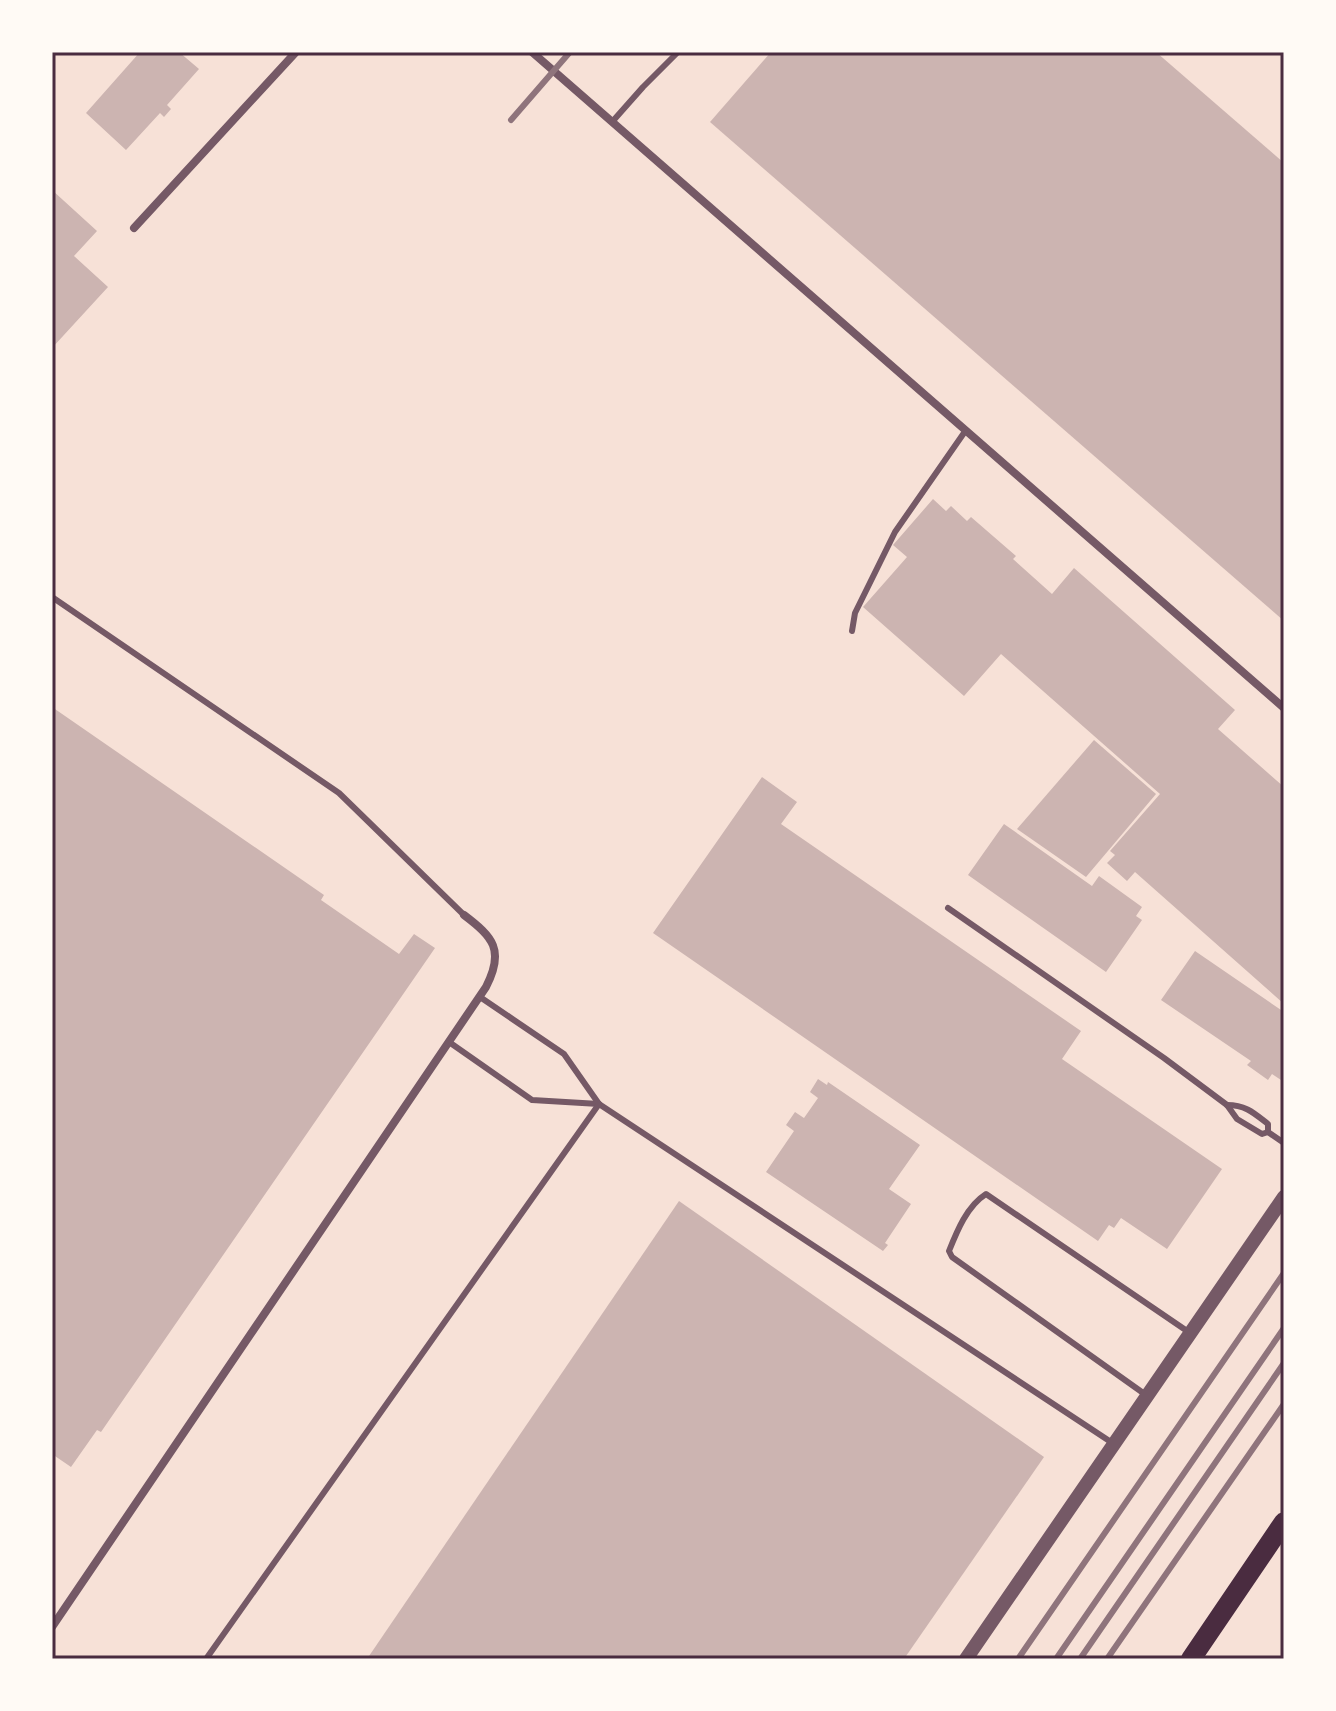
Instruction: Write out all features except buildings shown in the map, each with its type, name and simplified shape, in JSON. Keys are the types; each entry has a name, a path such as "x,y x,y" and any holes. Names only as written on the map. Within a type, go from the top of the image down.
{"main road":[{"path":"1192,1658 1284,1522"}],"street":[{"path":"134,228 296,52"},
{"path":"532,52 1284,708"},
{"path":"53,1624 480,997 494,970 494,947 485,930 464,915"},
{"path":"966,1659 1284,1197"}],"lane":[{"path":"612,122 678,52"},
{"path":"852,631 855,613 895,532 966,430"},
{"path":"52,597 339,793 464,915"},
{"path":"948,908 1164,1058 1227,1105 1237,1119 1262,1134 1268,1132"},
{"path":"480,997 564,1054 599,1104 1114,1444"},
{"path":"449,1042 532,1100 599,1104"},
{"path":"206,1659 599,1104"},
{"path":"1227,1105 1246,1108 1268,1124 1268,1132"},
{"path":"1268,1132 1284,1143"},
{"path":"1147,1396 952,1257 949,1251 958,1228 978,1199 986,1194 1190,1333"}],"railway":[{"path":"511,120 570,52"},
{"path":"1018,1659 1284,1273"},
{"path":"1056,1659 1284,1328"},
{"path":"1080,1659 1284,1363"},
{"path":"1107,1659 1284,1404"}]}
